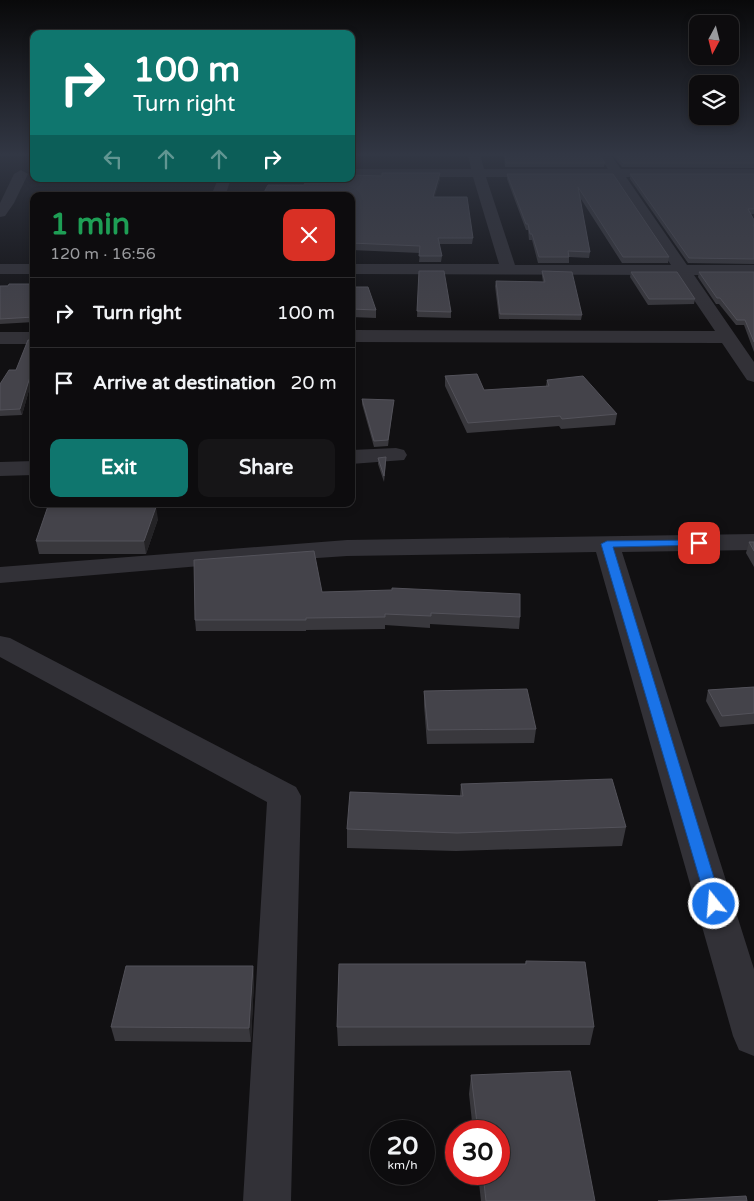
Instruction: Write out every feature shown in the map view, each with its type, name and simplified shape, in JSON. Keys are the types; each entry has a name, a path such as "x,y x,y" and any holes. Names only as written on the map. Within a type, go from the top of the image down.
{"street":[{"path":"490,210 508,269"},
{"path":"642,210 754,376"},
{"path":"0,269 30,269"},
{"path":"355,269 754,270"},
{"path":"355,336 728,337"},
{"path":"0,338 30,338"},
{"path":"355,457 396,455"},
{"path":"0,469 30,468"},
{"path":"0,576 202,558 346,548 754,542"},
{"path":"607,544 754,1036"},
{"path":"0,645 284,796 267,1201"}],"building":[{"path":"355,210 469,210 473,238 438,238 442,256 419,256 420,246 355,243"},
{"path":"521,210 582,210 590,252 568,251 569,257 539,257 532,234 530,234 528,224 526,224"},
{"path":"593,210 637,210 669,257 623,257"},
{"path":"655,210 749,210 754,220 754,259 689,258"},
{"path":"419,271 444,271 451,312 417,311"},
{"path":"542,271 572,272 582,315 500,314 496,281 545,282"},
{"path":"631,272 677,272 695,299 649,299"},
{"path":"699,272 754,272 754,342 745,320 737,320 720,298 717,298"},
{"path":"9,284 30,284 30,317 0,319 0,286 8,286"},
{"path":"355,287 368,287 376,310 355,309"},
{"path":"28,340 30,340 30,377 20,409 0,410 0,384 9,370 16,370"},
{"path":"477,374 484,390 549,386 547,380 583,376 617,414 562,419 560,416 468,423 445,376"},
{"path":"362,399 394,400 388,440 374,441"},
{"path":"386,457 384,476 378,458"},
{"path":"48,507 156,507 144,541 36,541"},
{"path":"749,542 754,542 754,551"},
{"path":"314,551 322,592 392,590 392,588 520,594 520,617 431,613 431,616 385,614 385,617 306,618 306,620 195,620 194,560"},
{"path":"754,687 754,713 722,716 708,690"},
{"path":"527,689 536,729 428,730 424,691"},
{"path":"612,779 626,827 457,833 347,829 350,792 463,796 461,784"},
{"path":"526,961 585,962 594,1027 337,1027 339,964 526,964"},
{"path":"126,966 253,966 249,1028 111,1027"},
{"path":"570,1071 595,1201 486,1201 484,1185 510,1185 510,1120 477,1120 471,1075"},
{"path":"746,1196 747,1201 658,1201"}],"route":[{"path":"699,543 607,544 714,904"}]}
